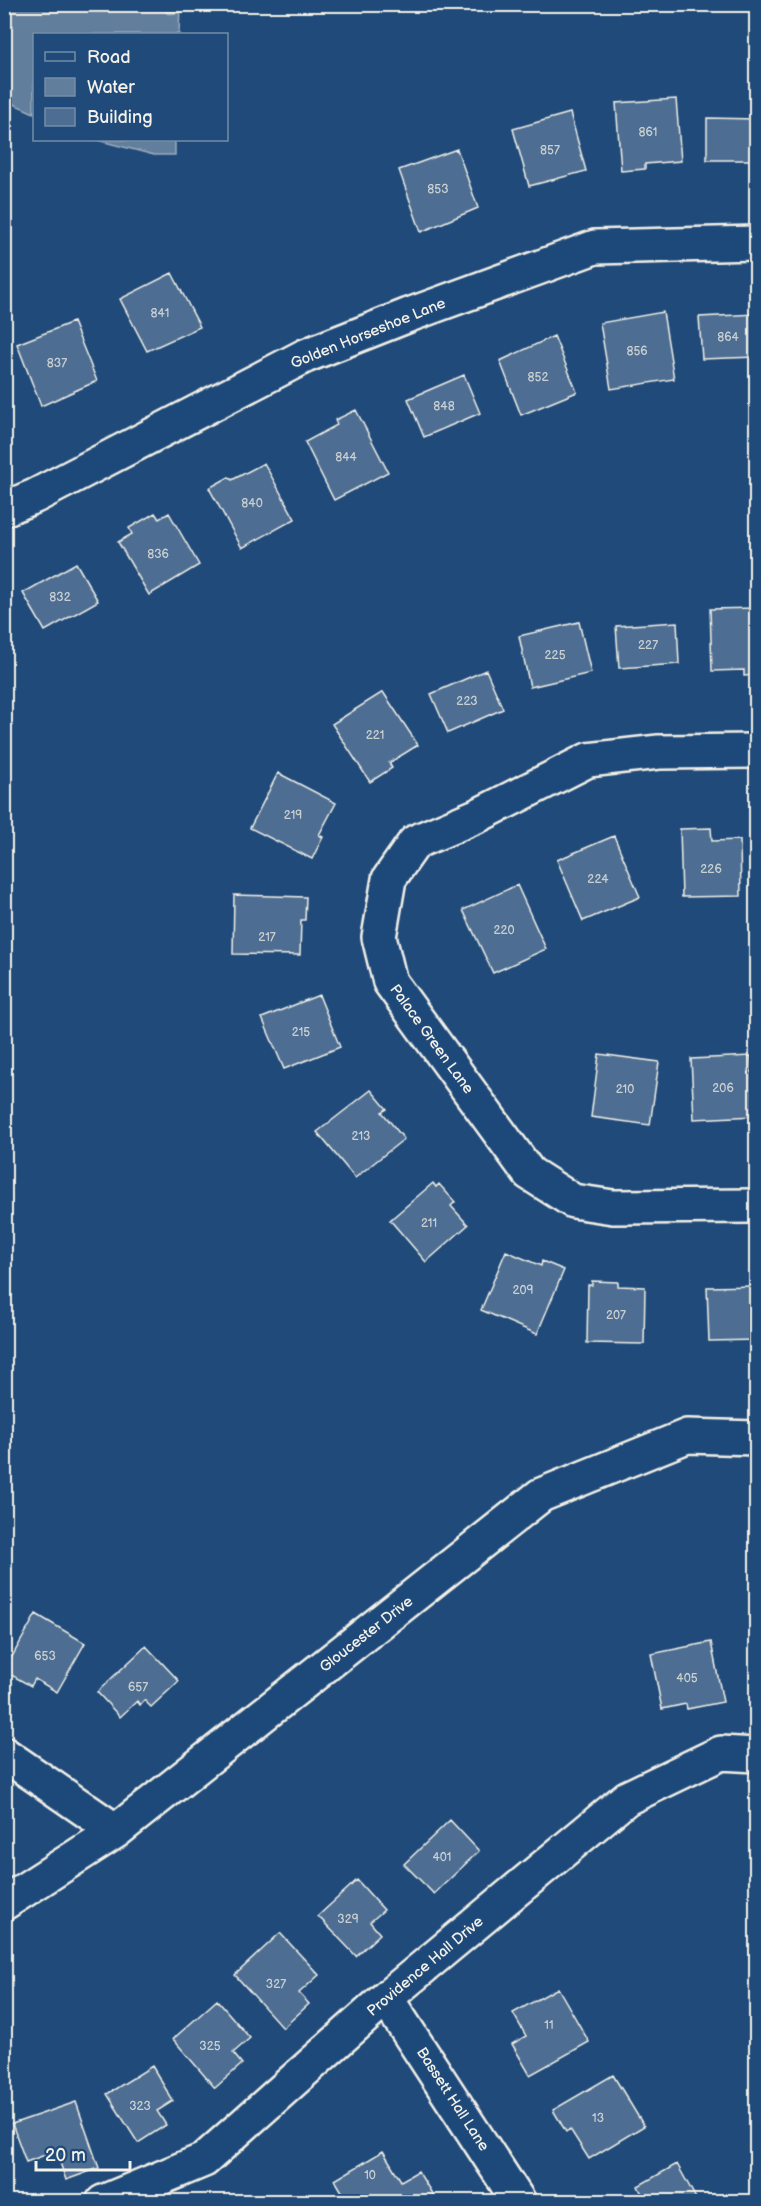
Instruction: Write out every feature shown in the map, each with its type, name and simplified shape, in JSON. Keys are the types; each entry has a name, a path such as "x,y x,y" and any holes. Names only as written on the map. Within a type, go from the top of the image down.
{"street":[{"name":"Golden Horseshoe Lane","path":"4,509 35,496 305,356 595,247 756,243"},
{"name":"Palace Green Lane","path":"756,752 658,752 588,760 479,815 415,842 388,879 379,937 390,982 529,1173 573,1201 613,1207 756,1206"},
{"name":"Gloucester Drive","path":"4,1903 116,1831 541,1495 687,1436 756,1438"},
{"name":"Providence Hall Drive","path":"103,2202 204,2160 386,1998 627,1798 721,1753 756,1755"},
{"path":"4,1754 116,1831"},
{"name":"Bassett Hall Lane","path":"386,1998 519,2202"}],"water":[{"path":"4,5 180,5 179,33 33,33 33,113 5,100"},
{"path":"101,141 175,141 175,155 154,155"}],"building":[{"path":"676,99 681,161 645,164 645,169 621,171 616,103"},
{"path":"570,113 586,171 529,186 513,129"},
{"path":"707,118 756,119 756,160 707,160"},
{"path":"457,149 478,208 421,232 399,170"},
{"path":"172,273 200,327 147,351 120,299"},
{"path":"663,312 674,379 611,389 600,323"},
{"path":"756,314 756,357 702,359 699,317"},
{"path":"73,322 97,381 41,406 17,344"},
{"path":"554,336 577,392 521,415 500,361"},
{"path":"464,375 480,413 424,437 408,399"},
{"path":"356,410 388,472 334,500 305,442 337,425 335,420"},
{"path":"264,463 295,519 242,548 209,488 229,477 232,480"},
{"path":"155,513 159,519 169,513 199,565 149,595 118,542 132,534 129,528"},
{"path":"76,563 98,601 45,631 23,593"},
{"path":"756,608 756,675 744,676 744,670 712,671 710,609"},
{"path":"579,622 591,673 530,687 519,636"},
{"path":"677,622 679,664 619,668 616,626"},
{"path":"486,670 503,709 448,733 431,694"},
{"path":"383,692 418,745 389,763 392,768 370,782 332,724"},
{"path":"278,773 336,803 319,835 323,837 312,859 250,828"},
{"path":"711,828 712,841 740,840 741,896 682,897 680,829"},
{"path":"614,836 640,897 583,921 557,860"},
{"path":"517,885 546,949 493,973 463,910"},
{"path":"234,895 306,897 305,920 301,920 300,955 233,954"},
{"path":"319,995 340,1047 284,1069 262,1018"},
{"path":"599,1054 659,1062 650,1125 591,1117"},
{"path":"751,1056 755,1116 694,1119 691,1059"},
{"path":"371,1090 387,1109 382,1112 404,1139 355,1178 317,1132"},
{"path":"433,1183 436,1187 439,1184 455,1202 451,1206 468,1225 426,1262 390,1220"},
{"path":"506,1251 541,1266 542,1261 564,1270 537,1334 481,1310"},
{"path":"592,1281 618,1282 618,1286 645,1287 644,1344 587,1343 588,1285 592,1285"},
{"path":"756,1286 756,1340 709,1341 707,1287"},
{"path":"36,1614 85,1643 57,1692 35,1679 31,1686 4,1671"},
{"path":"711,1642 723,1702 687,1709 686,1704 662,1709 651,1654"},
{"path":"146,1646 179,1681 151,1707 144,1700 140,1705 137,1701 120,1717 97,1692"},
{"path":"450,1820 479,1851 434,1894 404,1864"},
{"path":"357,1880 384,1910 370,1922 380,1934 356,1956 318,1916"},
{"path":"280,1933 319,1975 299,1993 309,2004 283,2028 235,1975"},
{"path":"558,1988 589,2042 530,2075 512,2044 526,2036 513,2013"},
{"path":"217,2000 250,2038 233,2053 242,2064 215,2088 173,2039"},
{"path":"152,2066 173,2101 157,2111 166,2125 138,2143 107,2094"},
{"path":"613,2075 644,2126 589,2159 570,2129 566,2132 553,2110"},
{"path":"76,2102 99,2168 66,2180 56,2151 26,2162 12,2124"},
{"path":"383,2151 401,2181 418,2171 436,2200 348,2202 335,2180"},
{"path":"677,2164 698,2202 639,2202 644,2198 638,2186"}],"waterway":[{"path":"169,10 180,9 190,4"}]}
